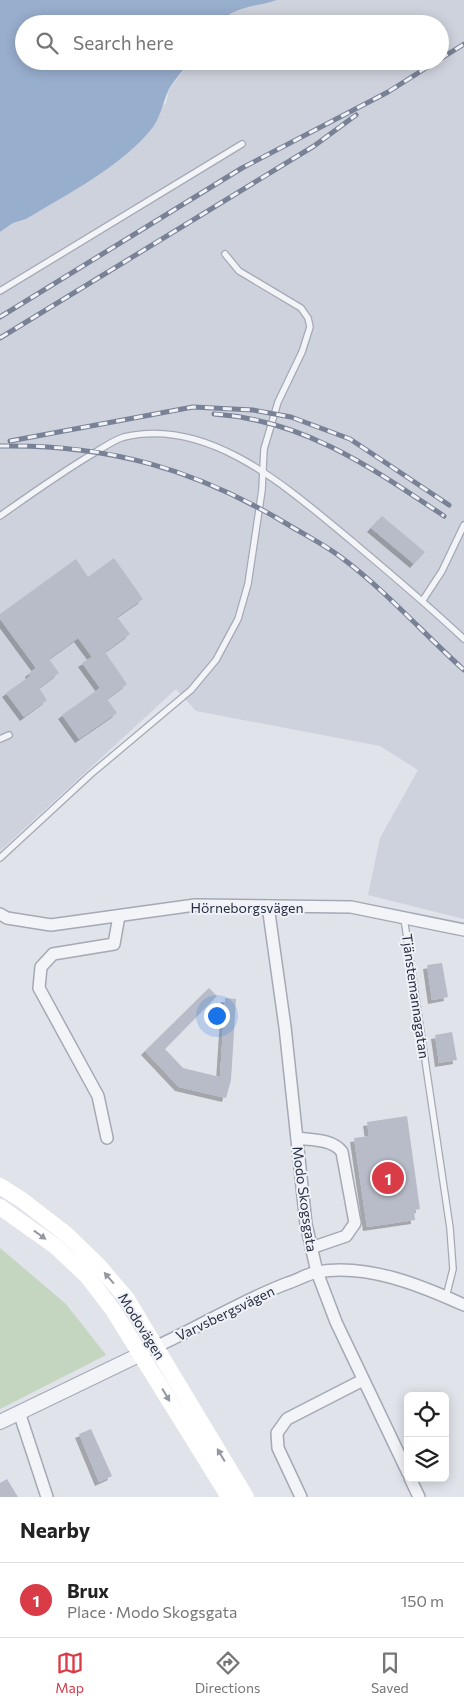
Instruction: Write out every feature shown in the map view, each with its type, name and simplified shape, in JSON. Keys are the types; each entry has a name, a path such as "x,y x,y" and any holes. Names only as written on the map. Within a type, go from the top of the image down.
{"main road":[{"name":"Modovägen","path":"0,1186 22,1200 66,1234 98,1265 127,1299 148,1350 229,1497"},
{"name":"Modovägen","path":"0,1207 56,1246 87,1276 148,1350 246,1497"}],"street":[{"name":"Hörneborgsvägen","path":"0,914 7,918 52,925 196,905 351,907 464,930"},
{"name":"Modo Skogsgata","path":"268,906 285,1027 306,1224 311,1248 317,1272 363,1380 404,1465"},
{"path":"107,1138 98,1096 39,988 41,968 52,954 114,944 119,916"},
{"path":"297,1138 331,1143 338,1146 342,1152 356,1223 346,1236 311,1248"},
{"name":"Varvsbergsvägen","path":"0,1422 259,1294 317,1272 343,1271 378,1275 405,1281 464,1305"},
{"path":"300,1497 278,1448 277,1433 287,1419 363,1380"},
{"path":"19,1412 47,1497"},
{"path":"412,1482 419,1497"}],"lane":[{"path":"0,291 242,144"},
{"path":"0,858 84,780 184,696 216,660 238,619 248,584 263,471 264,449 278,402 302,352 310,327 308,318 301,308 239,271 225,254"},
{"path":"0,516 76,464 124,437 154,435 190,438 224,449 263,471 423,600 464,639"},
{"path":"423,600 442,572 464,525"},
{"path":"0,739 9,736"},
{"name":"Tjänstemannagatan","path":"404,918 452,1254 450,1286 446,1297"}],"shaded area":[{"path":"277,0 464,0 464,919 368,895 380,838 418,770 380,746 196,711 176,689 0,851 0,232 13,223 26,219 166,103 169,90 183,70 449,70 449,15 225,15 247,6"}],"green space":[{"path":"0,1248 66,1304 106,1355 0,1409"}],"water":[{"path":"0,0 277,0 239,10 229,15 15,15 15,70 183,70 169,89 153,127 127,154 94,178 26,219 13,223 0,232"}],"building":[{"path":"382,516 425,552 414,564 371,528"},
{"path":"114,558 143,599 117,617 130,634 105,652 127,684 107,699 117,713 79,739 62,715 100,688 82,663 92,657 78,638 49,659 59,673 39,688 47,700 24,717 6,693 30,676 29,673 36,668 0,619 0,614 76,559 88,577"},
{"path":"442,963 448,997 432,1000 427,965"},
{"path":"209,988 217,996 165,1049 183,1068 220,1077 225,998 236,999 231,1080 226,1098 179,1087 145,1051"},
{"path":"452,1032 457,1060 439,1063 435,1035"},
{"path":"407,1116 420,1209 414,1210 415,1220 367,1227 354,1138 369,1136 367,1122"},
{"path":"91,1429 112,1476 99,1482 79,1434"},
{"path":"7,1479 18,1497 0,1497 0,1483"}],"railway":[{"path":"449,53 464,44"},
{"path":"0,317 242,168 388,92 423,70"},
{"path":"0,338 314,146 356,115"},
{"path":"10,441 193,407 253,410 291,417 350,439 449,505"},
{"path":"214,414 247,418 307,436 363,464 444,516"},
{"path":"0,446 40,447 114,455 150,464 219,488 315,540 342,558 389,598 464,670"}],"place":[{"name":"Brux","path":"388,1178"}]}
